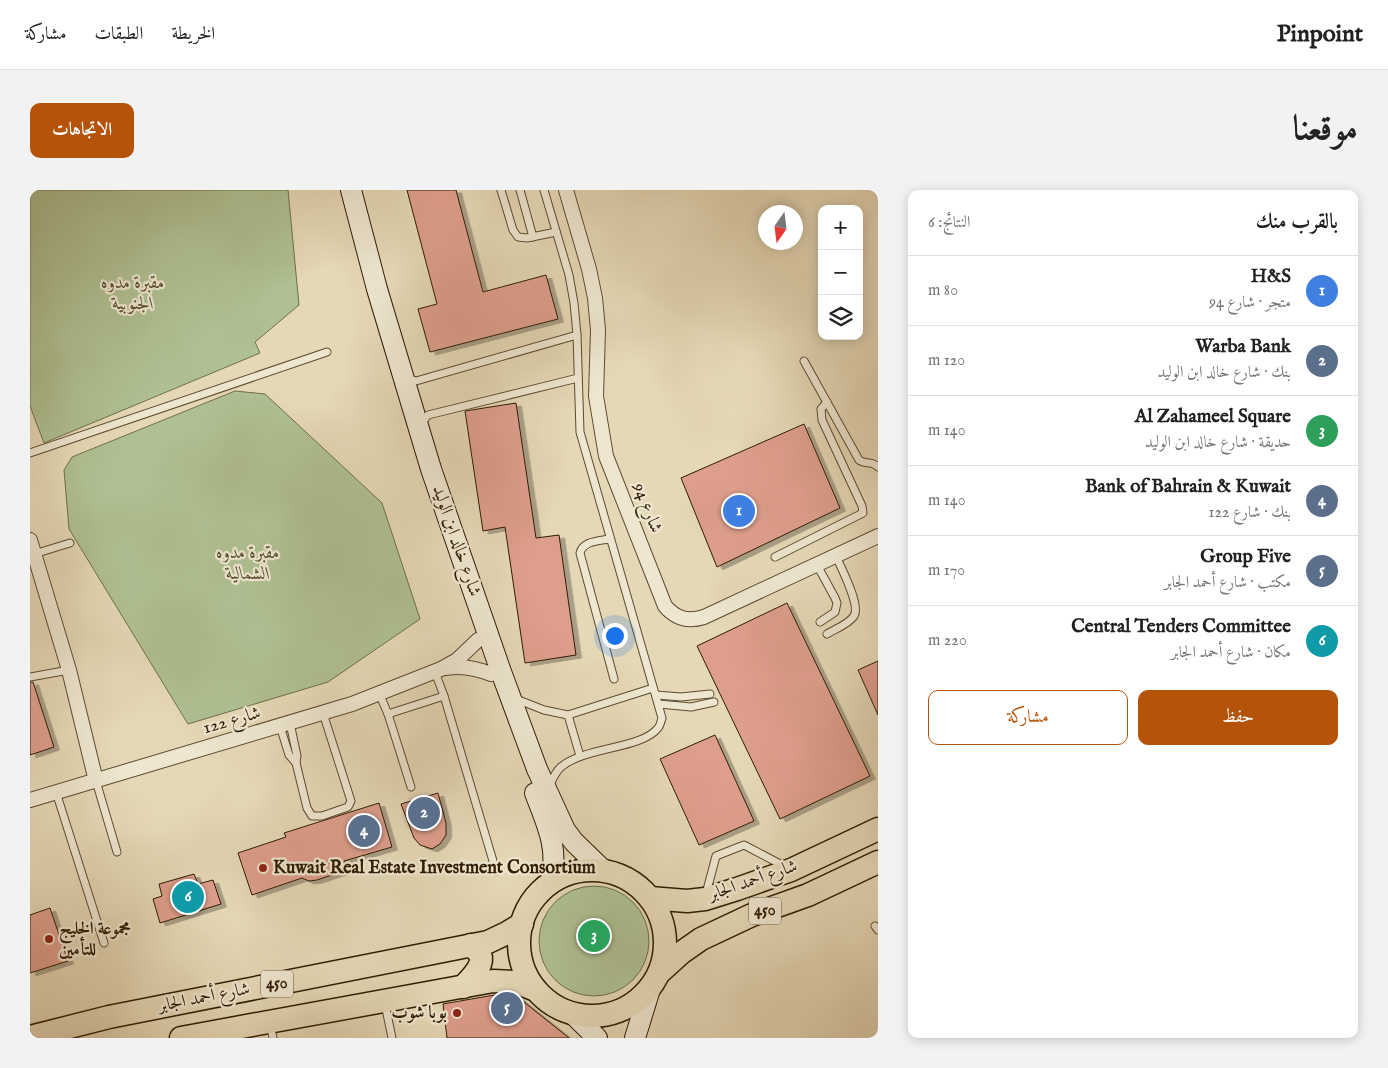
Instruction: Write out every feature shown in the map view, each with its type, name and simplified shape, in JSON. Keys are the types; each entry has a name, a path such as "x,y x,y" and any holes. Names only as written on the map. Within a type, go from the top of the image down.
{"main road":[{"name":"شارع خالد ابن الوليد","path":"338,190 412,450 478,640 553,843 555,867 551,883"},
{"name":"شارع خالد ابن الوليد","path":"351,190 370,264 419,427 465,569 510,696 538,769 565,830 574,842 605,872"},
{"name":"شارع أحمد الجابر","path":"650,898 687,901 705,899 791,870 878,829"},
{"name":"شارع أحمد الجابر","path":"655,981 681,953 701,939 752,915 808,895 878,862"},
{"name":"450","path":"594,870 605,872 622,876 650,898 658,911 665,934 665,957 655,981 638,1001 624,1010 615,1013 590,1017 559,1009 546,1001 536,990 522,965 519,938 522,924 533,900 551,883 577,872 594,870"},
{"path":"737,889 734,901 736,907 746,915 752,915"},
{"name":"شارع أحمد الجابر","path":"30,1037 110,1017 488,942 522,924"},
{"path":"463,987 476,973 481,961 480,954 471,945"},
{"path":"636,1038 655,981"},
{"name":"شارع أحمد الجابر","path":"181,1038 271,1030 384,1001 493,982 515,982 536,990"},
{"path":"573,1014 596,1038"}],"street":[{"name":"شارع 94","path":"566,190 589,269 595,298 598,330 596,396 606,456 665,606 672,614 682,619 695,620 704,617 878,536"},
{"path":"30,540 69,670 96,781"},
{"name":"شارع 122","path":"30,800 285,725 379,693 438,670 457,660 478,640"},
{"name":"شارع 122","path":"438,670 463,666 491,674"}],"lane":[{"path":"500,190 513,230 518,237 533,237 556,232"},
{"path":"520,190 533,237"},
{"path":"544,190 569,275 577,335 580,432 662,718 659,727 650,736 580,756 561,767 556,772 548,792"},
{"path":"404,378 416,381 577,335"},
{"path":"30,452 326,352"},
{"path":"804,360 859,460 874,463 878,467"},
{"path":"419,427 428,416 578,378"},
{"path":"775,557 863,513 862,506 822,420 821,409 827,402"},
{"path":"610,539 585,544 581,548 580,554 614,679"},
{"path":"34,554 70,543"},
{"path":"827,634 852,619 856,610 855,601 836,556"},
{"path":"817,565 836,603 835,612 820,622"},
{"path":"30,677 69,670"},
{"path":"438,670 496,871"},
{"path":"510,696 534,707 568,715 655,691 681,697 710,694"},
{"path":"379,693 388,714 411,786"},
{"path":"388,714 444,696"},
{"path":"659,704 691,708 714,702"},
{"path":"285,725 289,755 296,763 307,808 312,816 322,816 348,807 351,801 323,713"},
{"path":"568,715 580,756"},
{"path":"96,781 117,852"},
{"path":"56,792 104,943"},
{"path":"705,899 716,856 744,845 791,870"},
{"path":"384,1001 392,1038"}],"green space":[{"name":"مقبرة مدوه الجنوبية","path":"30,190 288,190 299,305 255,342 260,353 44,443 30,406"},
{"name":"مقبرة مدوه الشمالية","path":"235,391 265,394 382,503 420,619 328,682 188,724 69,529 64,470 72,457"},
{"path":"594,886 615,890 633,902 645,920 649,941 645,962 633,980 615,992 594,996 573,992 555,980 543,962 539,941 543,920 555,902 573,890"}],"building":[{"path":"407,190 456,190 483,292 546,275 558,319 430,352 418,309 437,304"},
{"path":"516,403 536,538 559,535 576,655 525,663 505,527 483,531 465,411"},
{"path":"804,424 840,508 717,567 681,478"},
{"path":"787,603 870,776 780,819 697,646"},
{"path":"878,661 878,715 858,670"},
{"path":"30,682 33,682 54,747 30,755"},
{"path":"715,735 754,821 699,845 660,759"},
{"path":"438,793 446,823 446,835 440,844 432,849 420,845 414,838 401,804"},
{"path":"379,803 392,847 344,861 347,870 317,880 309,881 302,878 252,895 238,853 286,837 284,833"},
{"path":"194,874 198,884 213,880 221,904 160,923 153,899 162,896 159,884"},
{"path":"50,908 68,961 30,973 30,915"},
{"path":"500,994 519,998 569,1038 447,1038 443,1004"}],"place":[{"name":"H&S","path":"739,511"},
{"name":"Warba Bank","path":"424,813"},
{"name":"Bank of Bahrain & Kuwait","path":"364,831"},
{"name":"Kuwait Real Estate Investment Consortium","path":"263,868"},
{"name":"Central Tenders Committee","path":"188,897"},
{"name":"Al Zahameel Square","path":"594,936"},
{"name":"مجموعة الخليج للتأمين","path":"49,939"},
{"name":"Group Five","path":"507,1008"},
{"name":"بوبا شوب","path":"457,1013"}]}
